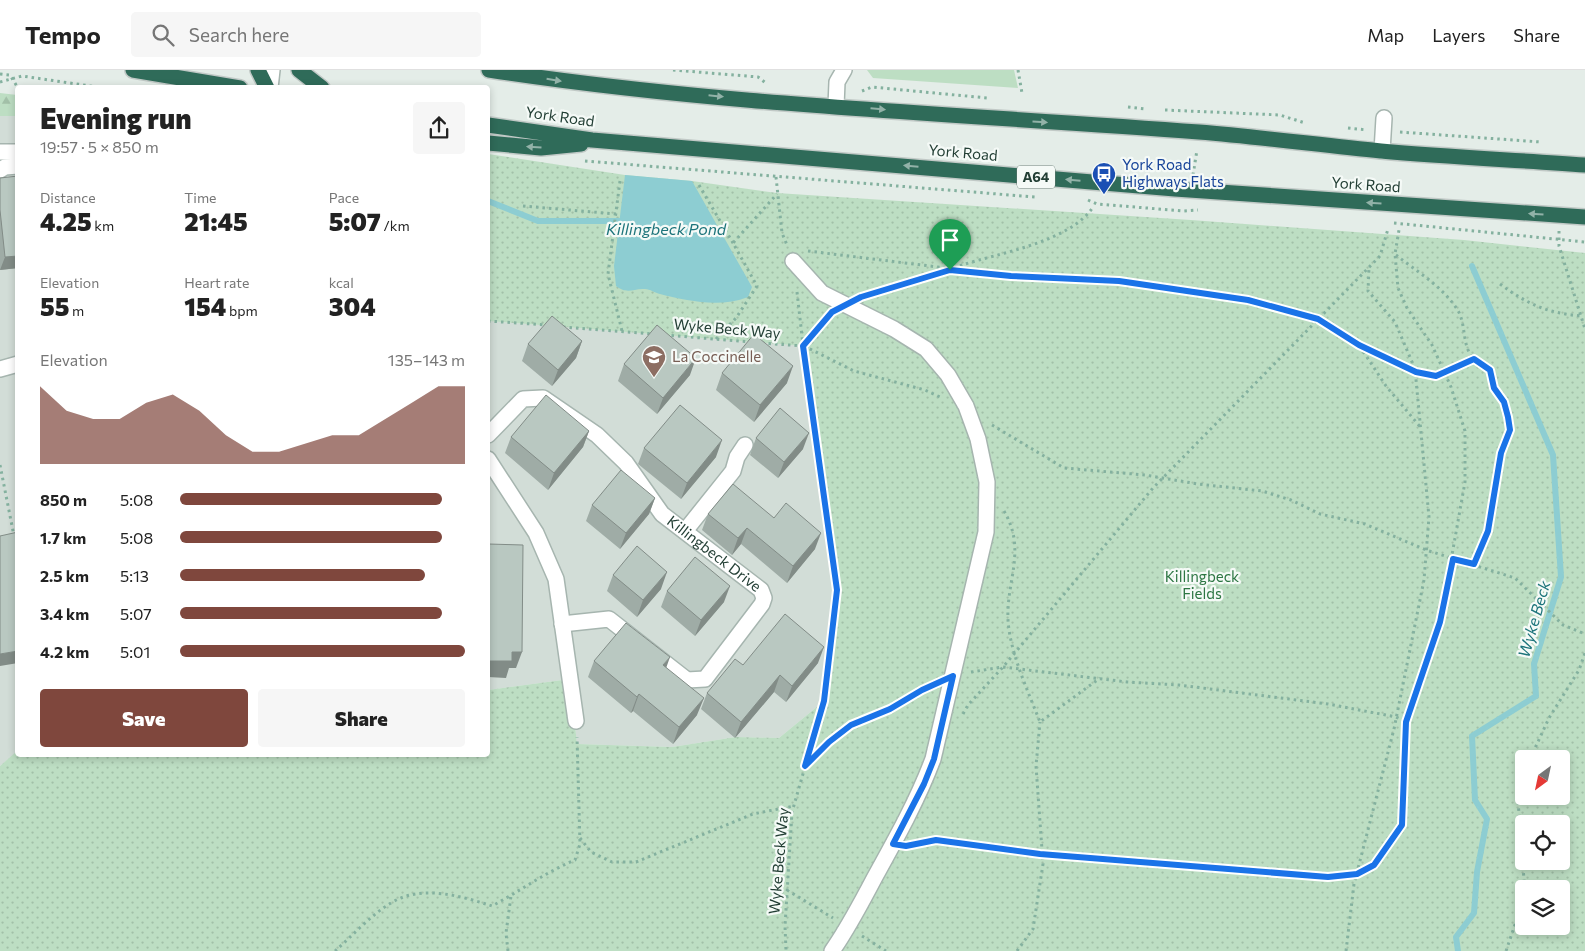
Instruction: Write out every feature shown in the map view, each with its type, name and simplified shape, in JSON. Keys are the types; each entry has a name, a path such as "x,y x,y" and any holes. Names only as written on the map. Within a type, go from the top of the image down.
{"highway":[{"path":"133,70 224,85"},
{"path":"258,70 266,85"},
{"path":"299,70 318,85"},
{"path":"489,70 564,82 836,106 1003,120 1212,133 1382,151 1585,165"},
{"path":"174,76 183,85"},
{"name":"York Road","path":"490,125 617,142 1175,189 1585,217"},
{"path":"490,144 541,148 617,142"}],"street":[{"path":"269,85 272,70"},
{"path":"836,106 837,82 844,70"},
{"path":"1382,151 1384,118"},
{"path":"0,152 15,152"},
{"path":"15,166 0,171 4,175 15,174"},
{"path":"793,261 822,293 894,329 926,348 948,375 968,411 978,440 987,482 986,532 934,759 924,784 893,844 844,935 832,951"},
{"name":"Killingbeck Drive","path":"490,434 523,399 543,398 597,435 626,463 662,514 761,590 764,598 762,604 706,679 687,680 609,619 562,624"},
{"path":"685,531 733,471 737,456 745,445"},
{"path":"490,462 536,533 556,579 576,721"}],"path":[{"path":"1018,70 1022,93"},
{"path":"0,74 12,77 16,85"},
{"path":"0,82 12,77 22,76 84,85"},
{"path":"1173,210 1176,176 1193,177 1195,150 1211,151 1214,107"},
{"path":"774,154 782,233 793,261"},
{"path":"578,161 725,172 776,178 1037,196"},
{"path":"620,182 608,274 622,331"},
{"path":"699,185 757,286 736,318 716,339"},
{"path":"733,243 777,193"},
{"path":"1087,199 1097,204 1184,211 1201,209"},
{"path":"523,206 616,214"},
{"path":"803,346 832,312 861,297 1027,248 1074,224 1089,214 1093,207"},
{"path":"1559,215 1559,240 1585,329"},
{"path":"1393,223 1585,242"},
{"path":"959,721 968,705 1004,667 1162,478 1380,256 1388,229"},
{"path":"893,844 906,846 936,840 1043,854 1328,877 1357,874 1374,865 1402,825 1406,722 1440,622 1453,559 1465,482 1465,431 1432,346 1407,308 1398,288 1395,254 1399,230"},
{"path":"807,250 950,270 1011,276 1119,281 1248,300 1318,319 1359,345 1416,372 1436,376 1474,359"},
{"path":"1395,254 1436,286 1457,309 1465,330 1467,348 1474,359 1490,370 1494,388 1504,402 1508,417 1510,430 1501,453 1488,531 1474,564"},
{"path":"1346,951 1357,874 1396,716 1424,580 1429,517 1416,372 1407,344 1396,322 1368,291 1369,267"},
{"path":"1500,284 1524,301 1556,314 1581,316"},
{"path":"796,289 803,346"},
{"name":"Wyke Beck Way","path":"490,320 803,346 837,590 824,701 794,806 785,926 786,951"},
{"path":"1359,345 1386,386 1422,429"},
{"path":"803,346 854,371 925,390 942,398"},
{"path":"968,411 1064,468 1262,491 1291,500 1320,514 1365,524 1426,550 1515,578 1563,625 1585,634"},
{"path":"0,465 14,536"},
{"path":"1002,507 1017,553 1008,620 1019,670 1040,722 1036,766 1043,854 1041,888 1033,929 1017,951"},
{"path":"1534,750 1549,718 1579,670 1585,653"},
{"path":"805,766 829,742 851,725 890,709 922,690 953,676 1004,667 1237,692 1328,704 1396,716 1406,722"},
{"path":"1040,722 1101,678"},
{"path":"335,951 391,902 414,894 460,896 492,906 554,869 575,860 580,838 576,721"},
{"path":"1506,951 1520,910 1524,880 1518,805"},
{"path":"580,838 591,852 612,862 636,862 753,814 794,806"},
{"path":"508,951 506,933 511,896"}],"shaded area":[{"path":"0,116 15,116 15,754 0,766"},
{"path":"490,321 803,346 837,591 824,701 779,738 736,737 672,747 577,744 570,679 490,690"}],"green space":[{"path":"867,70 1014,70 1018,88 873,78"},
{"path":"0,93 15,95 15,116 0,116"},
{"name":"Killingbeck Fields","path":"490,154 625,175 692,181 777,193 1464,240 1585,253 1585,951 0,951 0,766 15,753 15,757 490,757 490,690 570,679 577,744 672,747 736,737 779,738 824,701 837,591 803,346 490,321"}],"water":[{"name":"Killingbeck Pond","path":"625,175 692,181 752,287 748,297 715,303 671,297 647,289 627,291 616,286 614,266"}],"building":[{"path":"15,176 15,256 5,257 0,210 0,178"},
{"path":"552,316 582,341 558,370 528,344"},
{"path":"657,325 696,358 663,398 624,364"},
{"path":"754,334 793,366 760,405 722,373"},
{"path":"546,395 589,431 554,473 511,437"},
{"path":"680,405 722,440 687,483 644,448"},
{"path":"780,408 809,433 784,462 756,438"},
{"path":"621,470 655,498 626,533 592,505"},
{"path":"733,484 774,518 786,503 821,533 793,566 747,528 738,538 708,514"},
{"path":"15,533 15,652 0,654 0,536"},
{"path":"490,544 523,545 522,652 512,652 512,661 490,661"},
{"path":"637,546 667,572 643,600 613,575"},
{"path":"695,557 730,586 701,620 667,591"},
{"path":"785,614 824,647 792,686 780,675 741,722 707,693 735,659 743,665"},
{"path":"626,623 670,657 663,665 704,698 679,727 639,694 637,697 594,661"}],"waterway":[{"path":"490,202 538,221 619,221"},
{"name":"Wyke Beck","path":"1458,951 1456,937 1474,913 1477,872 1487,819 1475,800 1472,736 1536,696 1534,664 1561,577 1553,455 1472,266"}],"place":[{"name":"York Road Highways Flats","path":"1104,195"},
{"name":"La Coccinelle","path":"654,378"}],"route":[{"path":"950,270 1011,276 1119,281 1248,300 1318,319 1359,345 1416,372 1436,376 1474,359 1490,370 1494,388 1504,402 1510,430 1501,453 1488,531 1474,564 1453,559 1440,622 1406,722 1402,825 1388,848 1374,865 1357,874 1328,877 1040,854 936,840 906,846 893,844 924,784 934,759 953,676 922,690 890,709 851,725 829,742 805,766 824,701 837,590 803,346 832,312 861,297 950,270"}]}
